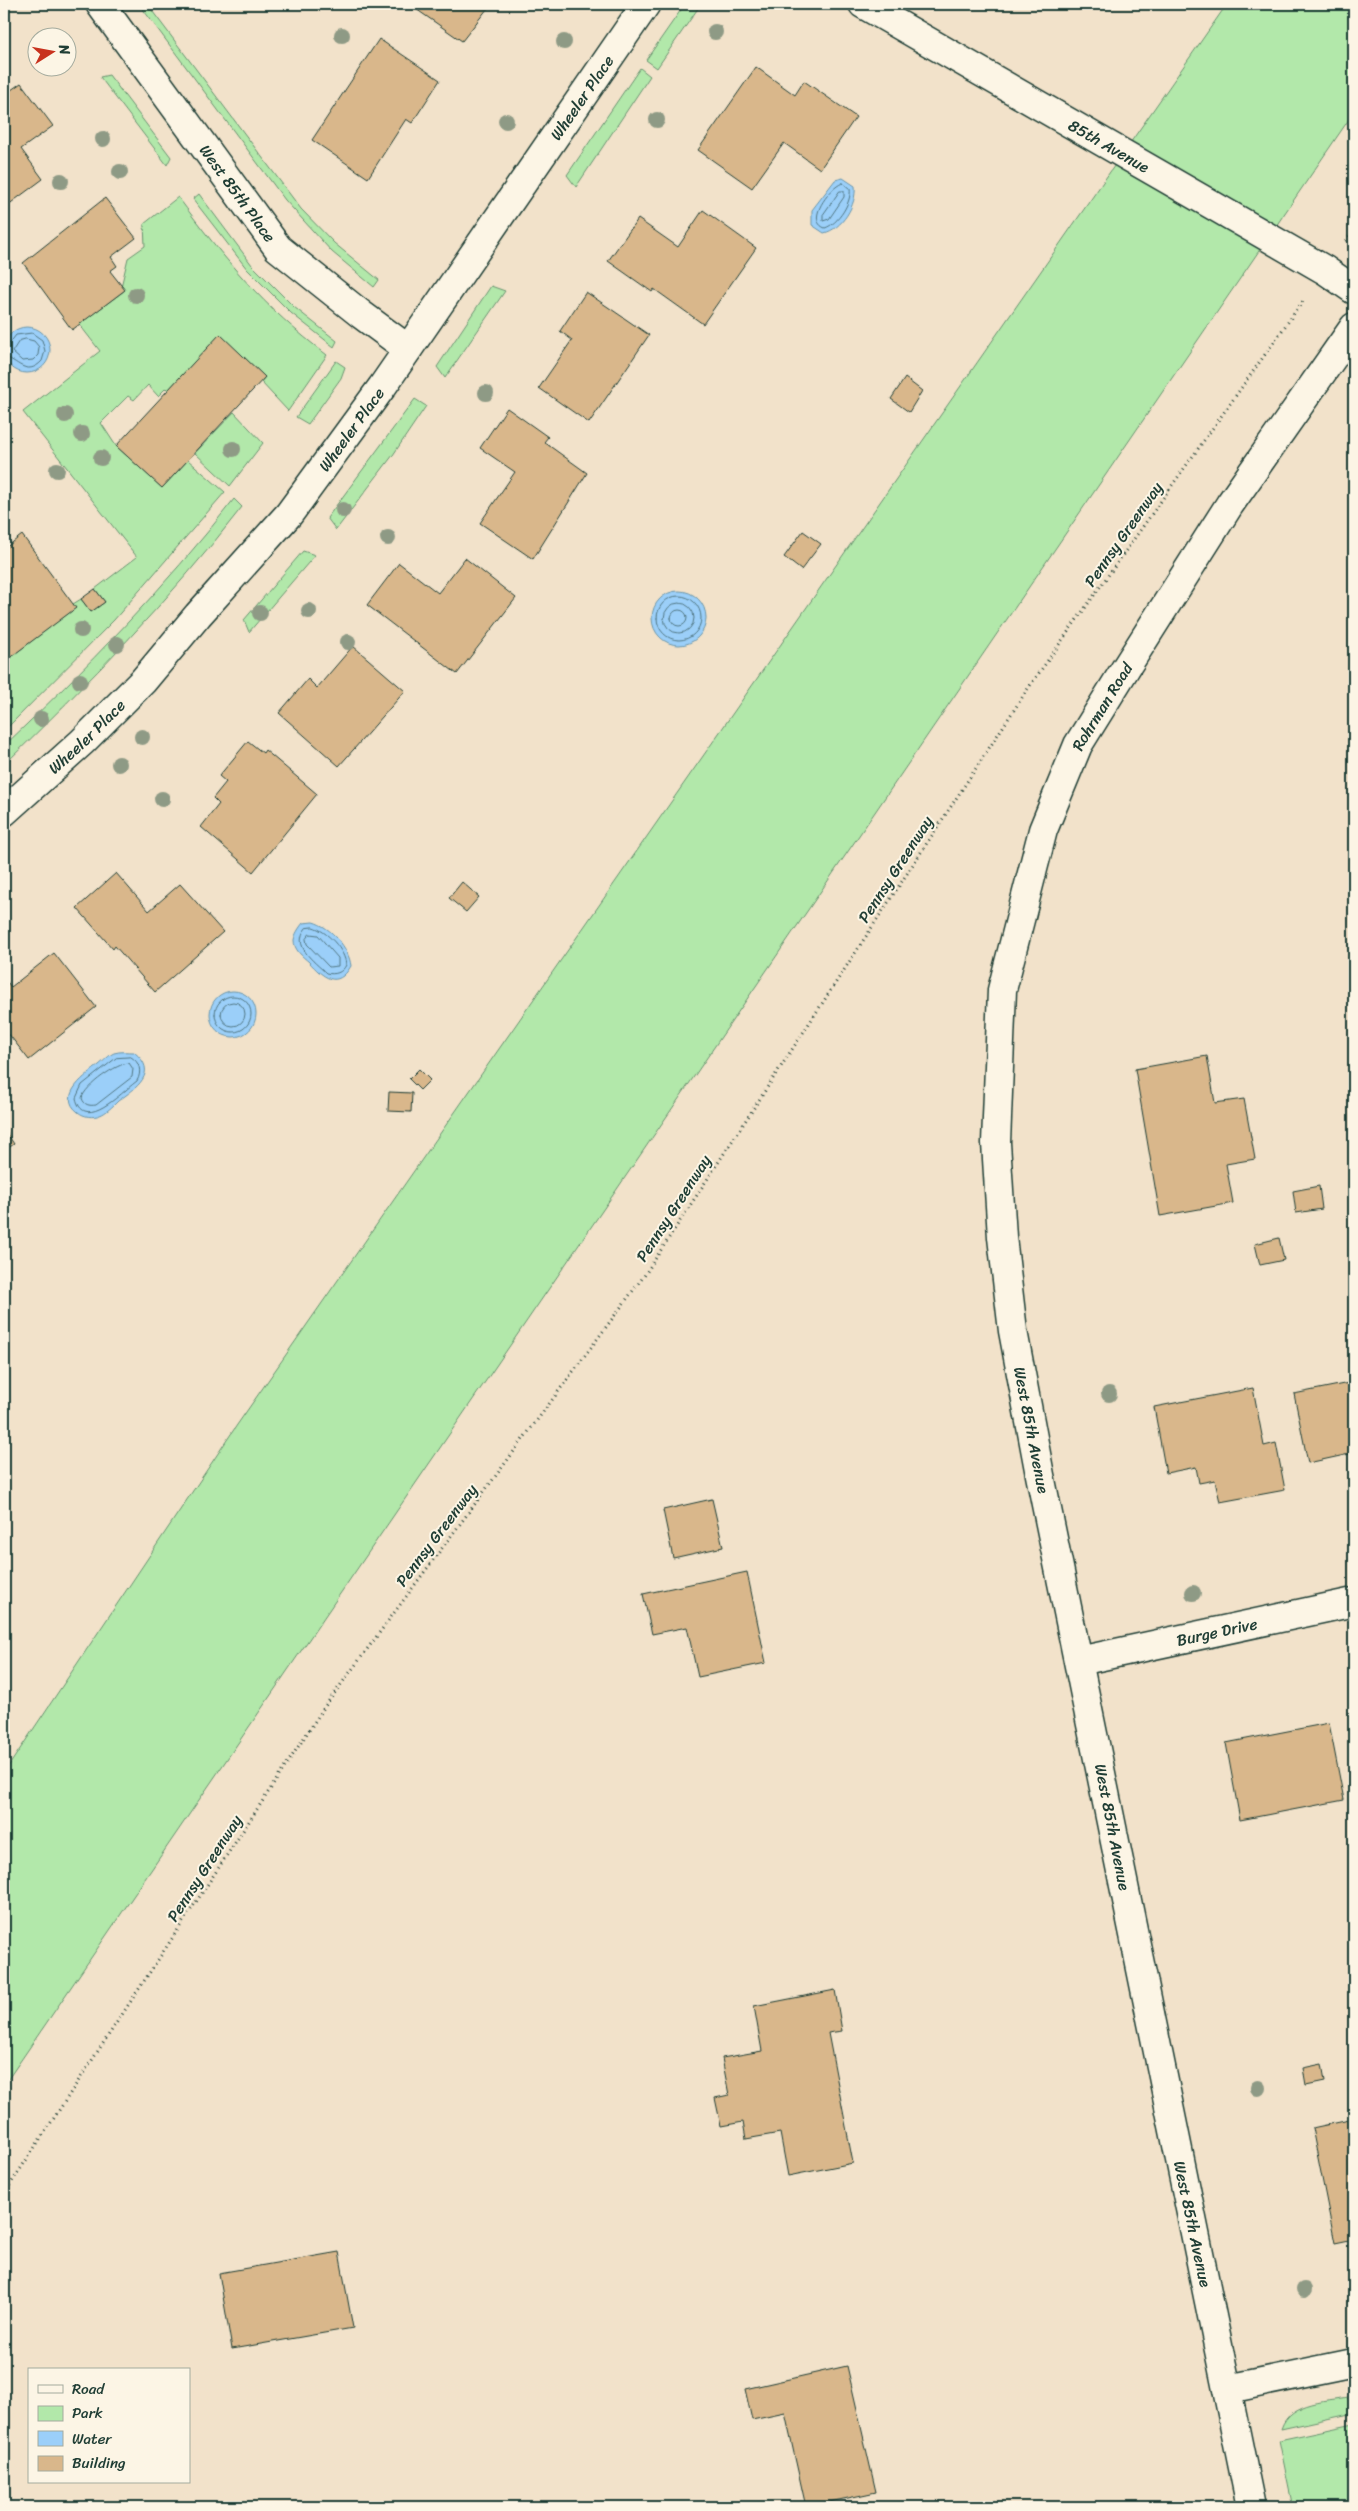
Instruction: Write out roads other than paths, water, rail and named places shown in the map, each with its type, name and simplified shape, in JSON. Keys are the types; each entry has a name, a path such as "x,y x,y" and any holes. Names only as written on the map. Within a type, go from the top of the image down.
{"street":[{"name":"West 85th Place","path":"100,4 278,248 408,349"},
{"name":"Wheeler Place","path":"4,812 82,742 143,681 198,615 289,514 408,349 646,4"},
{"name":"85th Avenue","path":"863,4 1325,270 1354,290"},
{"name":"Rohrman Road","path":"996,1143 1002,990 1043,830 1078,746 1230,504 1354,327"},
{"name":"West 85th Avenue","path":"996,1143 1002,1237 1013,1331 1251,2507"},
{"name":"Burge Drive","path":"1079,1661 1354,1602"},
{"path":"1228,2389 1354,2363"}],"water":[{"path":"843,178 855,186 854,201 847,215 837,227 824,233 812,225 812,210 835,180"},
{"path":"22,327 32,327 46,337 50,350 46,363 40,369 32,373 22,373 8,363 4,355 4,345 14,331"},
{"path":"679,591 689,593 698,599 704,608 706,618 704,628 698,637 689,643 679,645 669,643 660,637 654,628 652,618 654,608 660,599 669,593"},
{"path":"313,922 332,933 347,952 351,966 341,978 330,979 325,976 301,955 295,947 294,940 300,927 303,923"},
{"path":"228,991 238,991 252,1001 256,1014 252,1027 246,1033 238,1037 228,1037 214,1027 210,1019 210,1009 220,995"},
{"path":"134,1052 142,1060 145,1073 142,1080 132,1091 102,1114 94,1116 83,1115 72,1106 70,1099 72,1092 81,1080 112,1054"}]}
